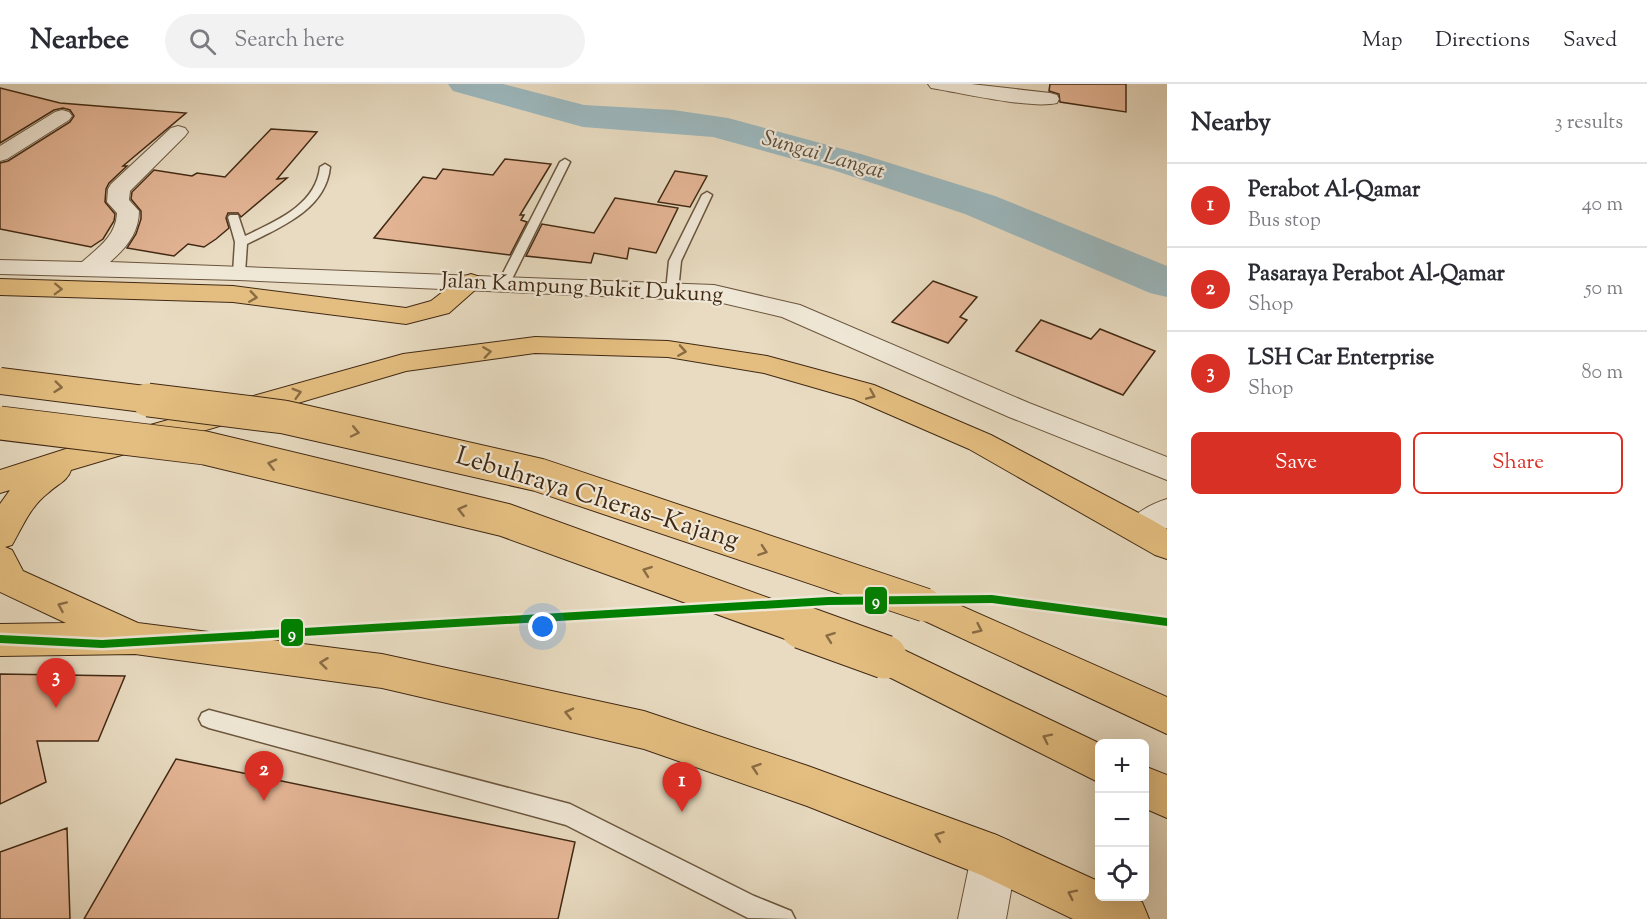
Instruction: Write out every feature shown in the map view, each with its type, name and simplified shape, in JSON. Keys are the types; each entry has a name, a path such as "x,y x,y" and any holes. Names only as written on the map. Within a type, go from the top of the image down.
{"highway":[{"path":"0,287 233,294 406,316 440,307 471,282"},
{"path":"0,482 83,455 403,363 535,345 668,349 767,365 864,392 980,442 1158,529"},
{"name":"Lebuhraya Cheras–Kajang","path":"0,381 284,417 406,442 539,475 925,605 1167,716"},
{"name":"Lebuhraya Cheras–Kajang","path":"0,423 205,448 505,520 885,657 1095,762"},
{"path":"0,536 11,511 36,483 83,455"},
{"path":"0,559 10,581 135,638"},
{"path":"0,640 135,638 382,671 644,730 808,786 994,856 1125,919"},
{"path":"1149,788 1167,797"}],"street":[{"path":"937,84 1013,96 1050,97"},
{"path":"0,155 62,116"},
{"path":"88,269 122,237 129,222 128,211 118,202 119,189 178,132"},
{"name":"Jalan Kampung Bukit Dukung","path":"0,267 239,273 714,293 790,311 1009,406 1167,469"},
{"path":"982,919 994,856"}],"lane":[{"path":"504,283 565,162"},
{"path":"241,242 280,222 306,204 323,184 325,167"},
{"path":"672,291 675,261 707,195"},
{"path":"234,217 241,242 239,273"},
{"path":"209,719 570,815 748,912 783,919"}],"building":[{"path":"1050,84 1126,84 1126,112 1060,102 1059,94 1049,91"},
{"path":"0,88 60,103 186,113 123,166 127,166 109,183 105,202 115,214 114,221 103,239 91,247 0,229 0,163 8,161 70,122 74,116 70,110 63,108 54,110 0,143"},
{"path":"271,129 317,132 277,179 287,178 241,217 238,213 228,213 226,218 229,228 216,239 204,247 188,244 174,256 127,248 136,234 141,219 141,211 131,199 132,192 154,170 192,176 197,173 225,177"},
{"path":"505,159 551,164 520,215 524,215 521,220 527,222 510,255 374,238 423,177 436,179 443,169 493,175"},
{"path":"675,171 707,176 690,207 658,202"},
{"path":"615,198 678,208 656,253 629,248 627,259 594,253 591,263 526,256 542,224 594,233"},
{"path":"933,281 977,297 960,317 967,320 948,343 892,322"},
{"path":"1041,320 1091,339 1100,329 1155,351 1123,395 1016,351"},
{"path":"0,674 125,676 98,741 37,741 46,782 0,804"},
{"path":"176,759 575,842 558,919 84,919"},
{"path":"67,828 70,919 0,919 0,852"}],"waterway":[{"name":"Sungai Langat","path":"465,84 583,116 673,121 715,126 847,162 980,205 1167,283"}],"transit line":[{"name":"9","path":"0,639 102,644 828,601 992,599 1167,622"}],"place":[{"name":"LSH Car Enterprise","path":"56,708"},
{"name":"Pasaraya Perabot Al-Qamar","path":"264,801"},
{"name":"Perabot Al-Qamar","path":"682,812"}]}
